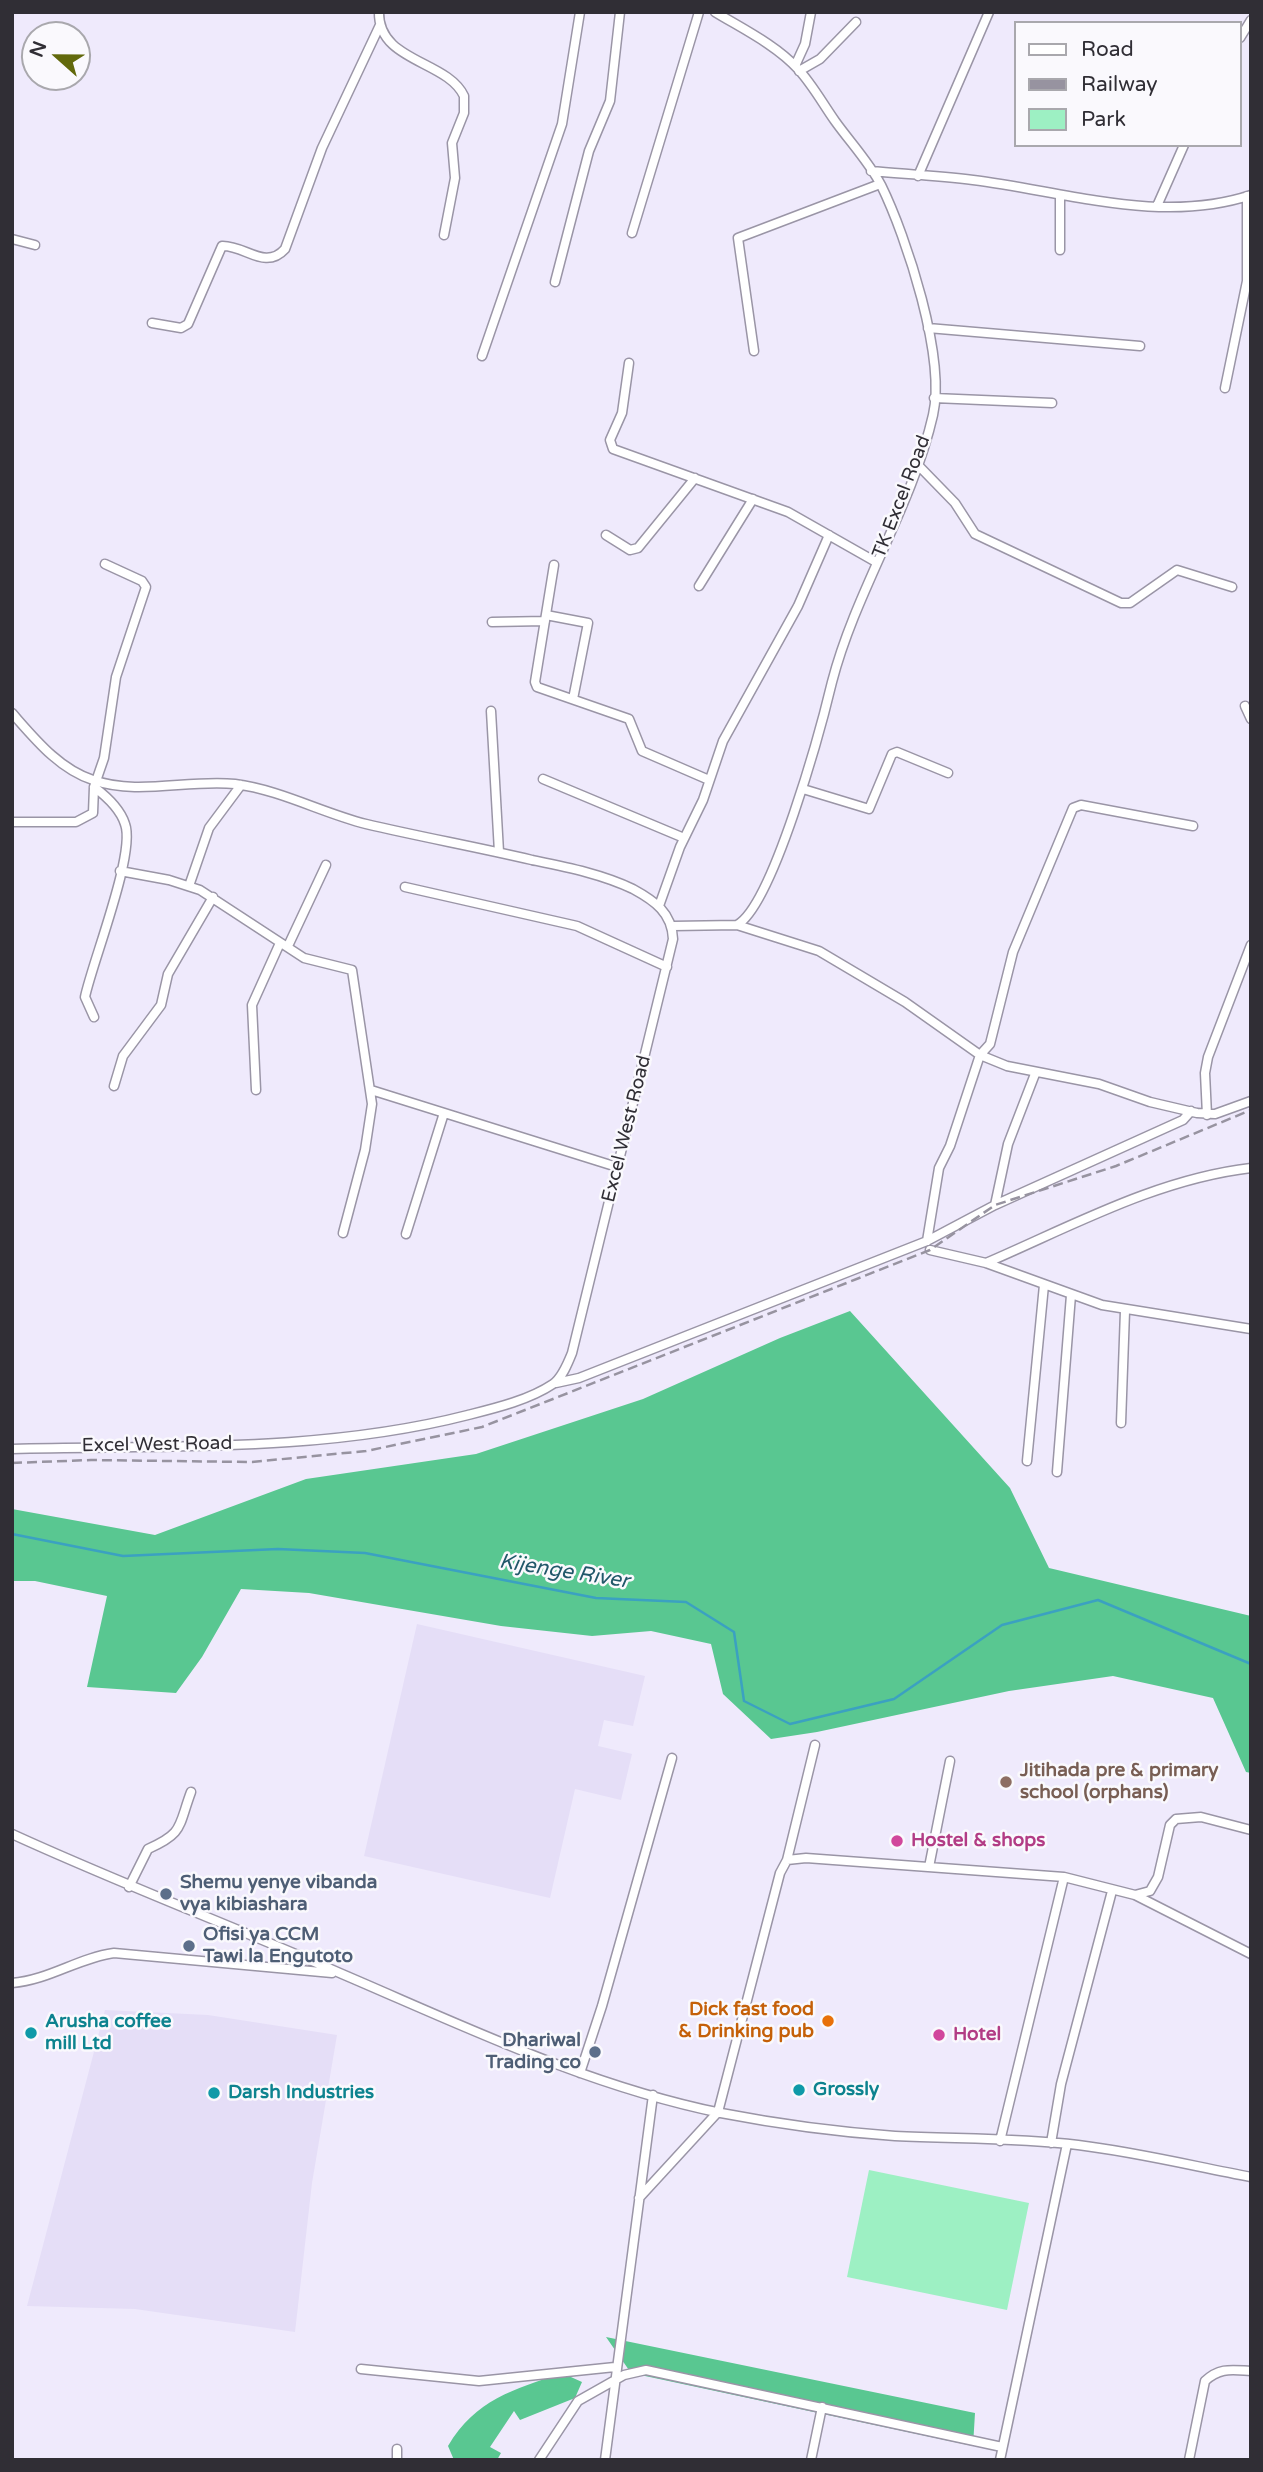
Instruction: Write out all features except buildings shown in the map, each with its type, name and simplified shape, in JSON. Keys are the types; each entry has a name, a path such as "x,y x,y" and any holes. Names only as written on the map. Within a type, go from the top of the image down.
{"street":[{"path":"379,12 380,25 386,36 402,52 450,80 464,96 464,113 453,136 456,178 445,218 444,235"},
{"path":"482,356 562,124 580,12"},
{"path":"555,282 589,150 610,101 620,12"},
{"path":"632,233 699,12"},
{"name":"TK Excel Road","path":"715,12 797,68 880,184 902,238 928,328 936,378 933,412 917,464 837,666 803,789 764,891 746,921 737,925"},
{"path":"797,68 811,12"},
{"path":"918,176 989,12"},
{"path":"797,68 820,59 856,22"},
{"path":"152,323 181,328 188,324 222,246 272,259 285,249 322,148 380,25"},
{"path":"1157,206 1183,147"},
{"path":"871,171 974,180 1060,195 1157,206 1202,205 1249,196 1247,281 1225,388"},
{"path":"754,351 738,238 880,184"},
{"path":"1060,195 1060,250"},
{"path":"12,239 35,245"},
{"path":"928,328 1140,346"},
{"path":"629,363 622,413 610,446 788,512 876,562"},
{"path":"934,398 1052,403"},
{"path":"917,464 955,503 975,534 1121,603 1130,603 1177,570 1232,587"},
{"path":"606,535 630,550 638,548 695,478"},
{"path":"699,586 753,499"},
{"path":"659,906 723,741 792,617 829,535"},
{"path":"12,822 80,821 93,813 95,784 104,758 116,677 146,587 142,581 105,564"},
{"path":"554,565 535,682 540,688 629,719 642,751 709,780"},
{"path":"492,622 545,618 588,623 573,699"},
{"path":"1245,706 1251,719"},
{"path":"491,711 499,852"},
{"path":"12,713 58,760 95,784 125,822 126,845 105,935 85,997 94,1017"},
{"path":"803,789 869,808 892,754 897,752 948,773"},
{"path":"542,779 684,838"},
{"path":"95,784 242,785 277,793 364,824 499,852 601,877 636,891 659,906 673,926 737,925 818,951 905,1002 980,1055 1035,1074 1099,1084 1150,1102 1207,1115 1251,1101"},
{"path":"189,886 209,828 242,785"},
{"path":"928,1245 939,1168 950,1146 980,1055 990,1044 1013,953 1073,808 1088,806 1193,826"},
{"path":"256,1090 252,1005 326,865"},
{"path":"120,871 189,886 213,897 310,960 346,966 352,970 372,1090 365,1150 343,1233"},
{"path":"405,887 577,926 667,967"},
{"path":"114,1086 123,1056 161,1005 167,974 213,897"},
{"name":"Excel West Road","path":"12,1448 293,1442 372,1433 437,1423 494,1408 556,1382 572,1353 667,967 673,926"},
{"path":"1207,1115 1205,1073 1208,1058 1248,960 1251,945"},
{"path":"995,1205 1008,1144 1035,1074"},
{"path":"372,1090 617,1167"},
{"path":"556,1382 579,1378 928,1245 995,1205 1182,1120 1191,1111"},
{"path":"406,1234 444,1113"},
{"path":"986,1263 1158,1188 1215,1172 1251,1168"},
{"path":"928,1245 1125,1311 1251,1329"},
{"path":"1027,1461 1044,1285"},
{"path":"1058,1472 1071,1295"},
{"path":"1121,1423 1125,1311"},
{"path":"639,2198 718,2112 780,1873 787,1860 815,1745"},
{"path":"580,2073 672,1758"},
{"path":"929,1867 950,1761"},
{"path":"129,1887 148,1849 164,1844 176,1833 191,1792"},
{"path":"1135,1895 1150,1891 1158,1877 1170,1825 1176,1819 1201,1817 1251,1830"},
{"path":"12,1834 129,1887 343,1974 434,2016 580,2073 653,2095 718,2112 891,2135 1067,2144 1251,2177"},
{"path":"787,1860 806,1858 1064,1877 1135,1895 1251,1954"},
{"path":"1000,2141 1064,1877"},
{"path":"1051,2143 1060,2084 1112,1891"},
{"path":"12,1983 27,1982 80,1961 114,1953 343,1974"},
{"path":"605,2460 613,2382 653,2095"},
{"path":"1000,2460 1067,2144"},
{"path":"361,2369 479,2381 615,2367"},
{"path":"1189,2460 1205,2381 1225,2369 1251,2371"},
{"path":"539,2460 578,2401 624,2375 646,2370 663,2371 1002,2447"},
{"path":"811,2460 822,2407"},
{"path":"397,2449 397,2460"}],"shaded area":[{"path":"417,1624 645,1676 633,1726 604,1720 598,1746 632,1754 621,1800 575,1789 550,1898 364,1856"},
{"path":"105,2010 208,2015 337,2035 312,2183 295,2332 135,2309 27,2306"}],"green space":[{"path":"850,1311 1010,1488 1049,1568 1251,1616 1251,1773 1246,1772 1213,1698 1113,1676 1009,1691 817,1732 771,1739 723,1694 711,1644 651,1631 592,1636 501,1626 309,1593 241,1589 202,1657 176,1693 87,1687 107,1596 35,1581 12,1581 12,1509 155,1535 306,1479 476,1454 643,1399 780,1338"},
{"path":"869,2170 1029,2203 1007,2310 847,2277"},
{"path":"606,2337 975,2413 973,2446 631,2373"},
{"path":"562,2373 582,2382 575,2398 520,2420 514,2411 490,2447 501,2453 497,2460 454,2460 448,2446 459,2430 483,2407 512,2391"}],"waterway":[{"name":"Kijenge River","path":"12,1534 123,1556 278,1549 365,1553 596,1598 686,1602 734,1632 744,1701 790,1724 894,1699 1002,1625 1098,1600 1251,1664"}],"railway":[{"path":"12,1463 91,1460 252,1462 366,1451 482,1427 930,1250 995,1205 1116,1166 1251,1110"}],"place":[{"name":"Jitihada pre & primary school (orphans)","path":"1006,1782"},
{"name":"Hostel & shops","path":"897,1841"},
{"name":"Shemu yenye vibanda vya kibiashara","path":"166,1894"},
{"name":"Ofisi ya CCM Tawi la Engutoto","path":"189,1946"},
{"name":"Dick fast food & Drinking pub","path":"828,2021"},
{"name":"Arusha coffee mill Ltd","path":"31,2033"},
{"name":"Hotel","path":"939,2035"},
{"name":"Dhariwal Trading co","path":"595,2052"},
{"name":"Grossly","path":"799,2090"},
{"name":"Darsh Industries","path":"214,2093"}]}
